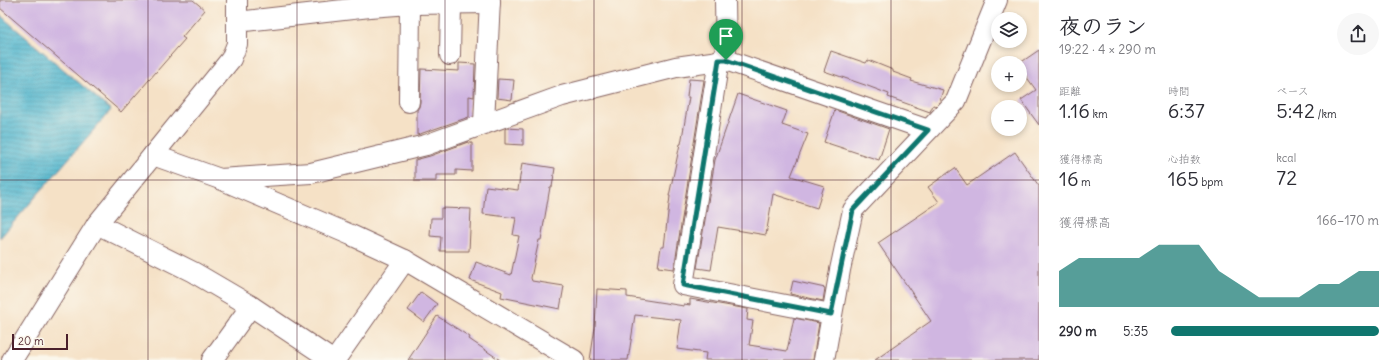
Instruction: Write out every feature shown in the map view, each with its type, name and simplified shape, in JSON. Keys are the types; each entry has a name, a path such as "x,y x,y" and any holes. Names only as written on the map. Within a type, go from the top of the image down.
{"street":[{"path":"12,360 97,224 232,59 237,44 236,0"},
{"path":"725,0 723,60 683,285 831,314"},
{"path":"824,360 831,314 853,210 956,101 997,0"},
{"path":"237,22 370,7 490,1 484,123"},
{"path":"450,55 451,3"},
{"path":"409,102 410,4"},
{"path":"220,179 311,173 426,145 562,96 676,67 723,60 928,130"},
{"path":"153,154 220,179 351,235 405,260 574,360"},
{"path":"97,224 193,272 251,306 332,360"},
{"path":"335,360 405,260"},
{"path":"212,360 251,306"}],"water":[{"path":"0,15 111,110 0,238"}],"building":[{"path":"0,0 193,0 205,10 182,37 185,39 121,112 0,8"},
{"path":"1039,50 1039,125 1027,108 1027,100 1021,100 1036,90 1027,78 1027,58"},
{"path":"831,51 866,63 868,60 912,79 911,81 943,90 939,103 936,106 933,105 930,112 888,97 889,94 824,71"},
{"path":"459,63 475,64 474,97 469,96 469,117 417,135 417,110 420,102 421,69 459,71"},
{"path":"498,79 514,80 512,100 497,98"},
{"path":"689,79 704,80 674,269 658,267 661,247 664,247 669,196 681,144 689,97 687,97"},
{"path":"738,94 787,111 782,125 808,134 791,176 824,186 817,208 773,194 766,235 718,227 711,270 697,268 715,160"},
{"path":"835,110 889,129 879,160 824,142"},
{"path":"506,128 523,129 523,145 505,144"},
{"path":"468,142 472,143 472,171 456,170 456,175 436,175 436,181 415,181 415,160"},
{"path":"1015,152 1039,186 1039,360 875,360 931,321 878,243 939,202 928,187 955,168 967,185"},
{"path":"522,163 555,168 552,187 550,187 541,240 539,240 531,278 532,281 564,286 560,309 501,297 502,292 470,280 476,262 511,275 519,236 513,235 516,218 483,214 486,186 518,190"},
{"path":"441,208 471,209 469,251 440,251 441,237 430,236 431,218 441,218"},
{"path":"793,281 825,288 823,301 790,294"},
{"path":"597,289 627,291 627,297 684,306 684,304 690,305 690,299 748,309 747,320 753,321 749,345 787,351 794,318 819,323 813,360 705,360 706,353 677,349 681,320 635,315 628,360 590,360 595,328"},
{"path":"421,292 437,304 424,322 408,310"},
{"path":"437,316 470,337 469,339 500,360 408,360"}],"route":[{"path":"719,60 726,60 928,130 853,210 831,314 683,285 719,60"}]}
